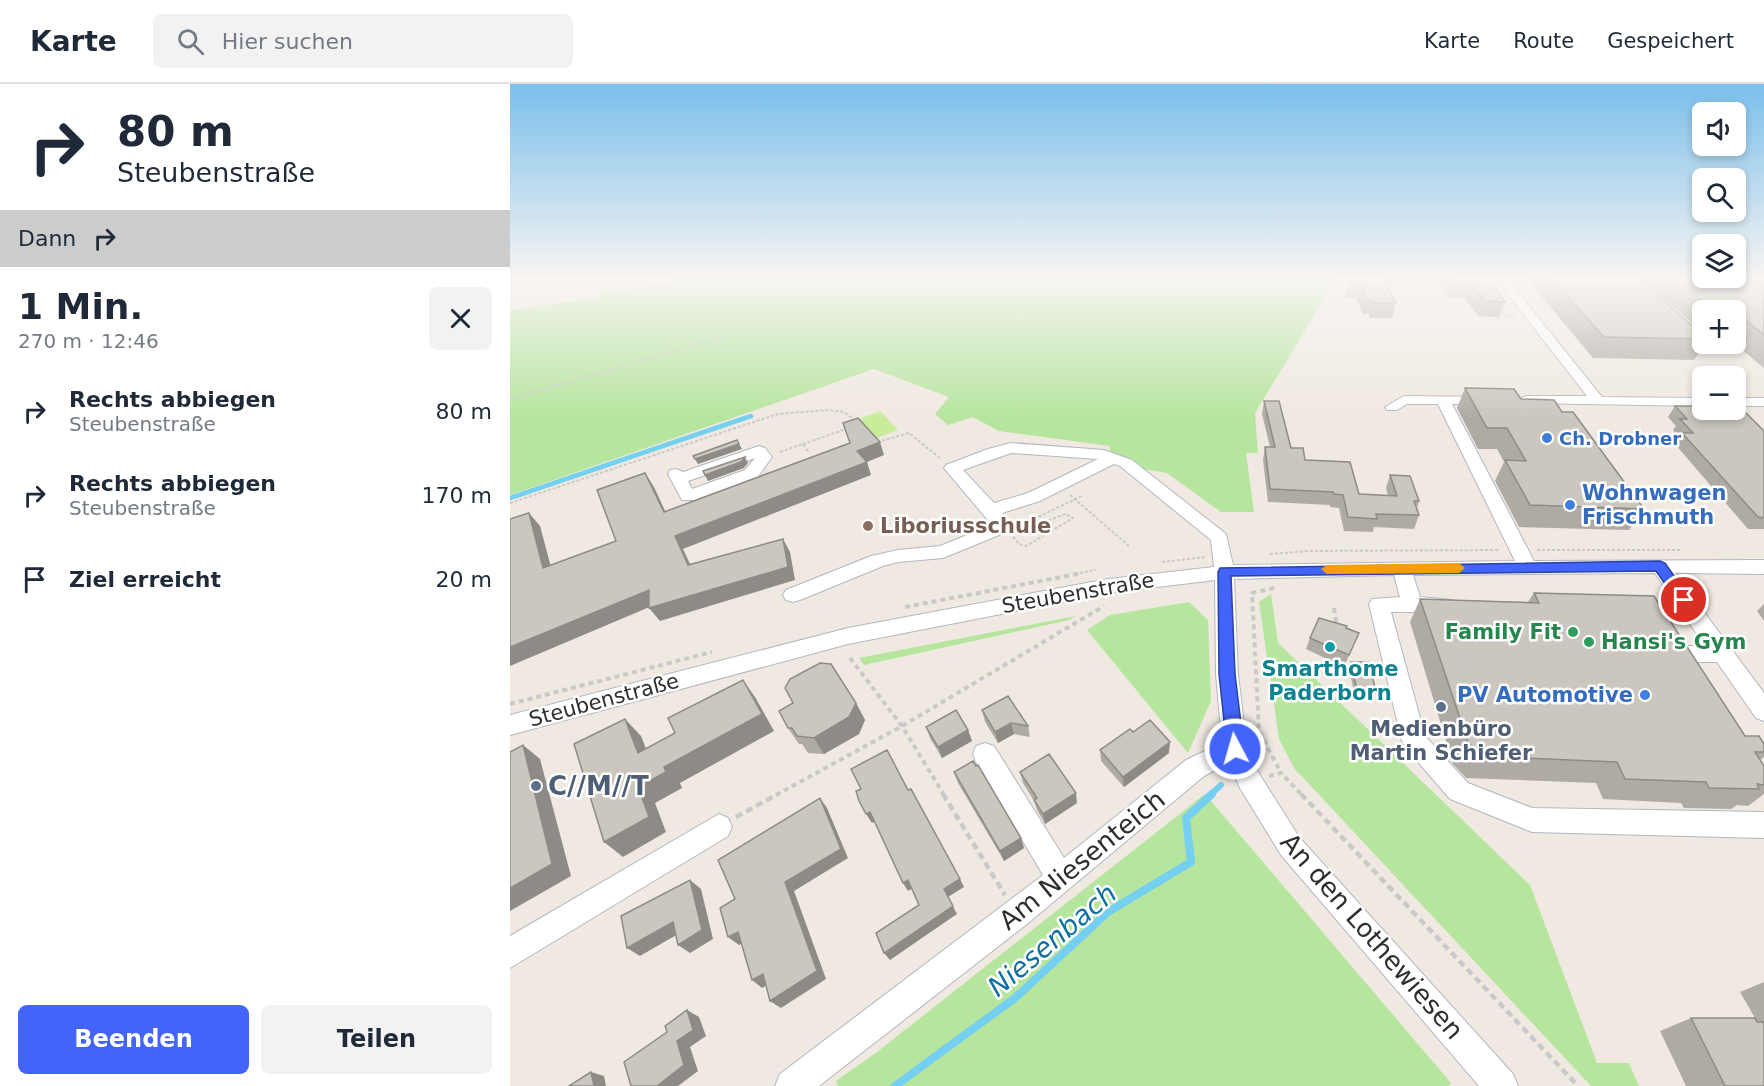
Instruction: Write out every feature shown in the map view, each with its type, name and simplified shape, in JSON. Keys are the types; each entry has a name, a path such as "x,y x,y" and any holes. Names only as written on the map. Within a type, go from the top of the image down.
{"street":[{"path":"1537,325 1597,400"},
{"path":"1392,406 1404,400 1692,402"},
{"path":"1443,400 1528,567"},
{"path":"1746,402 1764,402"},
{"path":"793,595 878,561 898,556 943,552 1008,532 952,468 1011,448 1071,451 1114,458 1164,492 1220,538 1224,572 1227,674 1235,749"},
{"path":"677,477 688,496 751,474 764,457"},
{"path":"991,510 1034,497 1114,458"},
{"path":"1660,566 1764,711"},
{"name":"Steubenstraße","path":"510,725 848,636 1108,586 1224,572 1528,567 1764,567"},
{"path":"1401,569 1413,605"},
{"path":"1471,606 1379,604 1414,741 1459,791 1532,820 1764,825"},
{"path":"1684,654 1723,654"},
{"name":"An den Lothewiesen","path":"1235,749 1250,780 1290,846 1501,1086"},
{"name":"Am Niesenteich","path":"792,1086 1017,914 1195,768 1235,749"},
{"path":"985,754 1061,878"},
{"path":"510,953 719,827"}],"path":[{"path":"510,399 724,337"},
{"path":"605,372 613,374"},
{"path":"764,457 859,425"},
{"path":"803,444 808,451"},
{"path":"1008,532 1082,496"},
{"path":"1075,500 1130,547"},
{"path":"1065,514 1072,518 1025,544 1019,544 1008,532 1013,534 1065,514"},
{"path":"1102,522 1109,518"},
{"path":"1268,554 1309,551 1683,550"},
{"path":"1273,588 1252,593 1259,731 1281,773 1578,1086"},
{"path":"719,827 902,726 1104,606"},
{"path":"1334,608 1338,633"},
{"path":"850,658 902,726 1017,914"},
{"path":"1250,780 1281,773"}],"green space":[{"path":"510,325 1309,325 1255,413 1258,453 1246,453 1254,512 1221,512 1167,473 1143,469 1110,455 1110,446 999,431 973,417 948,425 935,414 949,397 874,369 510,495"},
{"path":"880,411 898,430 874,439 857,420"},
{"path":"1271,594 1278,643 1530,885 1597,1063 1629,1063 1639,1086 1591,1086 1294,768 1279,739 1259,602"},
{"path":"1189,602 1208,620 1211,701 1188,753 1087,630 1110,615"},
{"path":"1076,616 1069,620 864,665 859,658"},
{"path":"1205,794 1451,1083 1449,1086 838,1086 836,1081 877,1052"}],"building":[{"path":"1593,325 1691,325 1692,339 1604,337"},
{"path":"1752,325 1764,325 1764,335"},
{"path":"1465,388 1514,389 1521,399 1554,400 1562,412 1573,412 1644,509 1530,505 1505,460 1526,461 1507,428 1487,428"},
{"path":"1264,401 1279,401 1291,448 1303,448 1305,460 1350,462 1359,494 1397,496 1390,475 1410,476 1419,501 1414,501 1419,515 1376,514 1377,519 1348,517 1343,495 1333,492 1270,489 1265,447 1275,447"},
{"path":"1675,406 1692,406 1692,420 1746,420 1746,413 1764,431 1764,518 1758,517 1682,433 1693,433 1680,419 1687,419"},
{"path":"858,418 880,442 857,451 867,462 675,536 688,565 783,539 788,567 649,608 649,590 510,647 510,519 529,513 543,568 616,541 597,490 645,473 664,512 850,443 843,423"},
{"path":"737,440 739,444 695,459 693,456"},
{"path":"745,457 741,462 705,475 703,471"},
{"path":"1534,593 1654,596 1745,736 1759,736 1764,744 1764,752 1755,752 1764,766 1764,785 1757,784 1759,789 1709,788 1706,782 1625,779 1617,762 1481,756 1468,742 1420,599 1539,603"},
{"path":"1319,618 1347,626 1346,628 1359,633 1349,655 1310,638"},
{"path":"1351,662 1369,662 1376,692 1357,691"},
{"path":"820,663 831,664 856,703 849,717 814,738 797,736 792,728 788,728 779,711 793,703 785,688 790,679"},
{"path":"743,680 762,714 664,767 666,772 638,787 649,817 604,842 574,744 625,719 638,753 675,733 668,718"},
{"path":"1008,696 1028,726 1011,723 995,732 982,710"},
{"path":"956,710 968,730 938,747 926,727"},
{"path":"1150,720 1170,742 1123,777 1100,750 1130,729 1133,732"},
{"path":"523,745 552,864 510,888 510,752"},
{"path":"887,750 960,879 944,889 953,906 884,953 876,933 919,905 908,880 903,883 870,812 866,814 859,801 856,791 861,789 851,769"},
{"path":"1049,754 1076,793 1043,814 1034,800 1037,798 1020,772"},
{"path":"973,761 976,766 978,765 1021,838 1000,851 954,772"},
{"path":"820,798 841,849 785,882 817,971 770,1001 763,974 752,980 738,932 728,937 720,908 735,899 718,860"},
{"path":"690,880 702,930 678,945 673,922 627,948 621,916"},
{"path":"687,1010 693,1030 677,1041 684,1065 657,1086 631,1086 624,1062 667,1032 665,1026"},
{"path":"1691,1018 1755,1018 1757,1022 1764,1022 1764,1086 1725,1086"},
{"path":"591,1072 594,1086 569,1086"}],"waterway":[{"path":"510,498 751,416"},
{"name":"Niesenbach","path":"1210,795 1221,785"},
{"name":"Niesenbach","path":"895,1086 1015,998 1108,912 1191,862 1186,818 1212,794"}],"slow traffic":[{"path":"1327,569 1459,568"}],"place":[{"name":"Ch. Drobner","path":"1547,438"},
{"name":"Wohnwagen Frischmuth","path":"1570,505"},
{"name":"Liboriusschule","path":"868,526"},
{"name":"Family Fit","path":"1573,632"},
{"name":"Hansi's Gym","path":"1589,642"},
{"name":"Smarthome Paderborn","path":"1330,647"},
{"name":"PV Automotive","path":"1645,695"},
{"name":"Medienbüro Martin Schiefer","path":"1441,707"},
{"name":"C//M//T","path":"536,786"}],"route":[{"path":"1235,749 1227,674 1224,572 1660,566 1684,600"}]}
